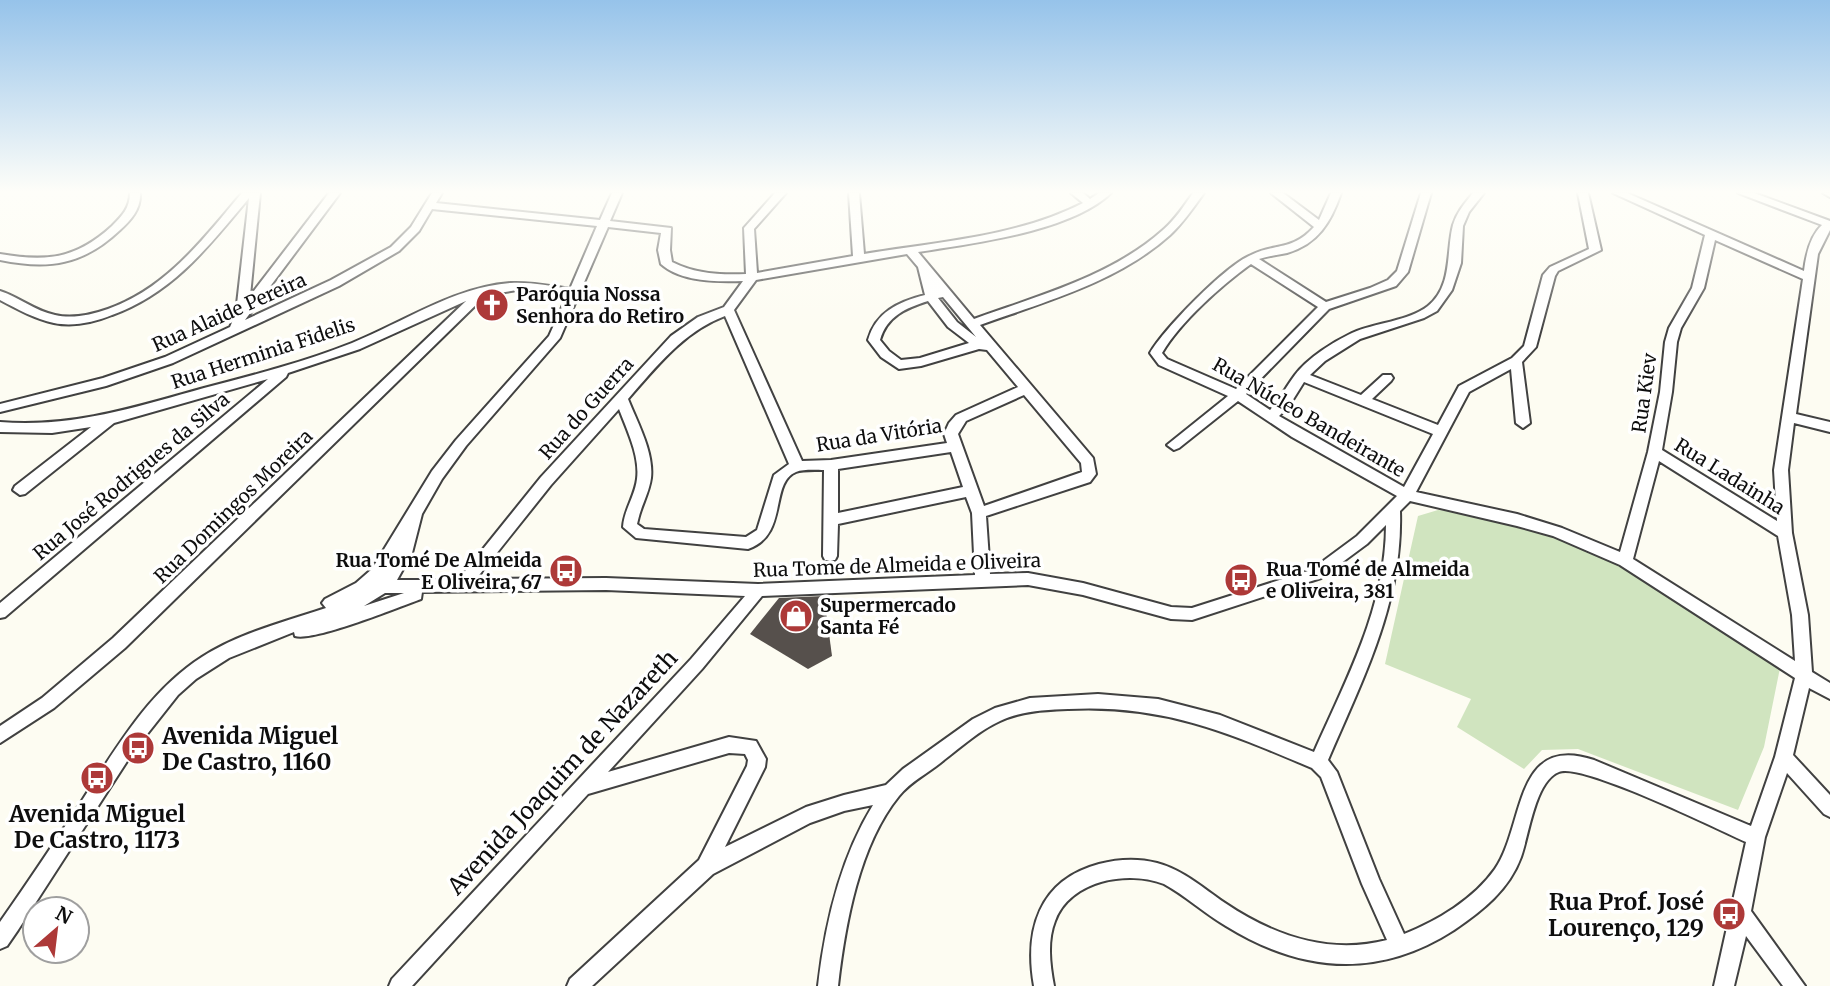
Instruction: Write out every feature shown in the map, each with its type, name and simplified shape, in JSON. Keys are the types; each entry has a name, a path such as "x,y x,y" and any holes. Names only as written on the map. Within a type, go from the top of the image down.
{"street":[{"path":"0,257 34,264 48,263 88,251 105,239"},
{"path":"0,295 38,314 57,320 94,317 146,298 175,276 208,239"},
{"path":"242,314 251,239"},
{"path":"235,328 242,314 300,239"},
{"name":"Rua Alaide Pereira","path":"1,409 137,372 169,360 303,299 376,262 404,239"},
{"path":"361,594 384,564 436,475 554,338 598,239"},
{"path":"666,239 665,259 673,268 712,276 752,277 967,239"},
{"path":"750,239 752,277"},
{"path":"858,239 859,258"},
{"path":"972,324 1056,293 1144,250 1159,239"},
{"name":"Rua Núcleo Bandeirante","path":"1309,239 1305,243 1251,259 1182,321 1160,344 1156,353 1163,362 1238,395 1378,481 1407,495"},
{"path":"1174,445 1238,395 1325,306 1392,283 1402,272 1412,239"},
{"path":"1270,417 1315,362 1356,336 1433,308 1446,290 1455,263 1457,239"},
{"path":"1523,423 1516,361 1530,347 1549,275 1595,250 1593,239"},
{"name":"Rua Kiev","path":"1625,561 1655,452 1666,392 1671,342 1675,328 1698,288 1710,239"},
{"path":"1722,239 1809,278"},
{"path":"1724,986 1755,836 1784,757 1804,676 1800,615 1784,533 1781,470 1809,278 1819,239"},
{"path":"910,250 972,324 984,344"},
{"path":"1251,259 1325,306"},
{"path":"923,267 930,297 950,323 997,353 1025,390 1088,462 1089,474 1085,478 979,513"},
{"name":"Rua do Guerra","path":"463,584 545,481 687,328 727,310 752,277"},
{"name":"Rua Herminia Fidelis","path":"0,427 41,429 109,420 287,370 356,345 482,292 530,287 573,293"},
{"name":"Rua Domingos Moreira","path":"0,735 48,703 119,643 482,292"},
{"path":"945,293 887,314 876,328 874,340 899,365 921,362 984,344"},
{"path":"622,399 644,467 643,480 630,517 630,527 635,532 688,539 748,543 754,541 764,530 779,479 797,466 727,310"},
{"name":"Rua Tome de Almeida e Oliveira","path":"383,587 606,584 758,590 908,586 983,579 1051,582 1171,613 1192,614 1316,574 1337,561 1407,495 1464,388 1516,361"},
{"name":"Rua José Rodrigues da Silva","path":"0,612 287,370"},
{"path":"1301,376 1442,432"},
{"path":"1363,401 1387,378"},
{"name":"Rua da Vitória","path":"797,466 831,465 953,447 951,434 961,418 1025,390"},
{"path":"1790,417 1830,427"},
{"path":"20,490 109,420"},
{"path":"953,447 979,513 983,579"},
{"name":"Rua Ladainha","path":"1655,452 1784,533"},
{"path":"830,556 831,465"},
{"path":"830,520 972,490"},
{"path":"1407,495 1544,528 1625,561 1830,692"},
{"path":"1318,762 1368,645 1383,596 1393,546 1393,511"},
{"path":"0,939 120,757 163,701 183,680 207,662 231,649 383,587 396,570 414,529 415,514"},
{"name":"Rua Tome de Almeida e Oliveira","path":"276,631 340,599 361,594 416,595 463,584"},
{"name":"Avenida Joaquim de Nazareth","path":"399,986 485,889 583,788 724,633 758,590"},
{"path":"276,631 302,631 323,626 416,595"},
{"path":"577,986 706,867 806,816 844,803 890,793 972,729 995,715 1014,708 1073,703 1121,701 1160,706 1206,718 1318,762 1328,772 1375,894 1400,947"},
{"path":"583,788 729,745 750,747 757,759 756,767 706,867"},
{"path":"1784,757 1830,808"},
{"path":"1044,986 1040,950 1048,912 1057,898 1072,887 1091,876 1108,871 1154,871 1171,877 1250,931 1316,954 1374,954 1400,947 1463,912 1501,877 1510,861 1535,787 1543,773 1556,764 1574,763 1593,767 1755,836"},
{"path":"828,986 834,941 850,877 890,793"},
{"path":"1740,912 1794,986"}],"green space":[{"path":"1438,510 1470,513 1575,542 1615,561 1780,668 1764,747 1738,810 1578,749 1542,750 1524,769 1457,727 1471,699 1385,664 1418,516"}],"building":[{"name":"Supermercado Santa Fé","path":"824,596 832,656 808,669 750,634 779,598"}],"place":[{"name":"Paróquia Nossa Senhora do Retiro","path":"492,305"},
{"name":"Rua Tomé De Almeida E Oliveira, 67","path":"566,571"},
{"name":"Rua Tomé de Almeida e Oliveira, 381","path":"1241,580"},
{"name":"Supermercado Santa Fé","path":"796,616"},
{"name":"Avenida Miguel De Castro, 1160","path":"138,748"},
{"name":"Avenida Miguel De Castro, 1173","path":"97,778"},
{"name":"Rua Prof. José Lourenço, 129","path":"1729,914"}]}
